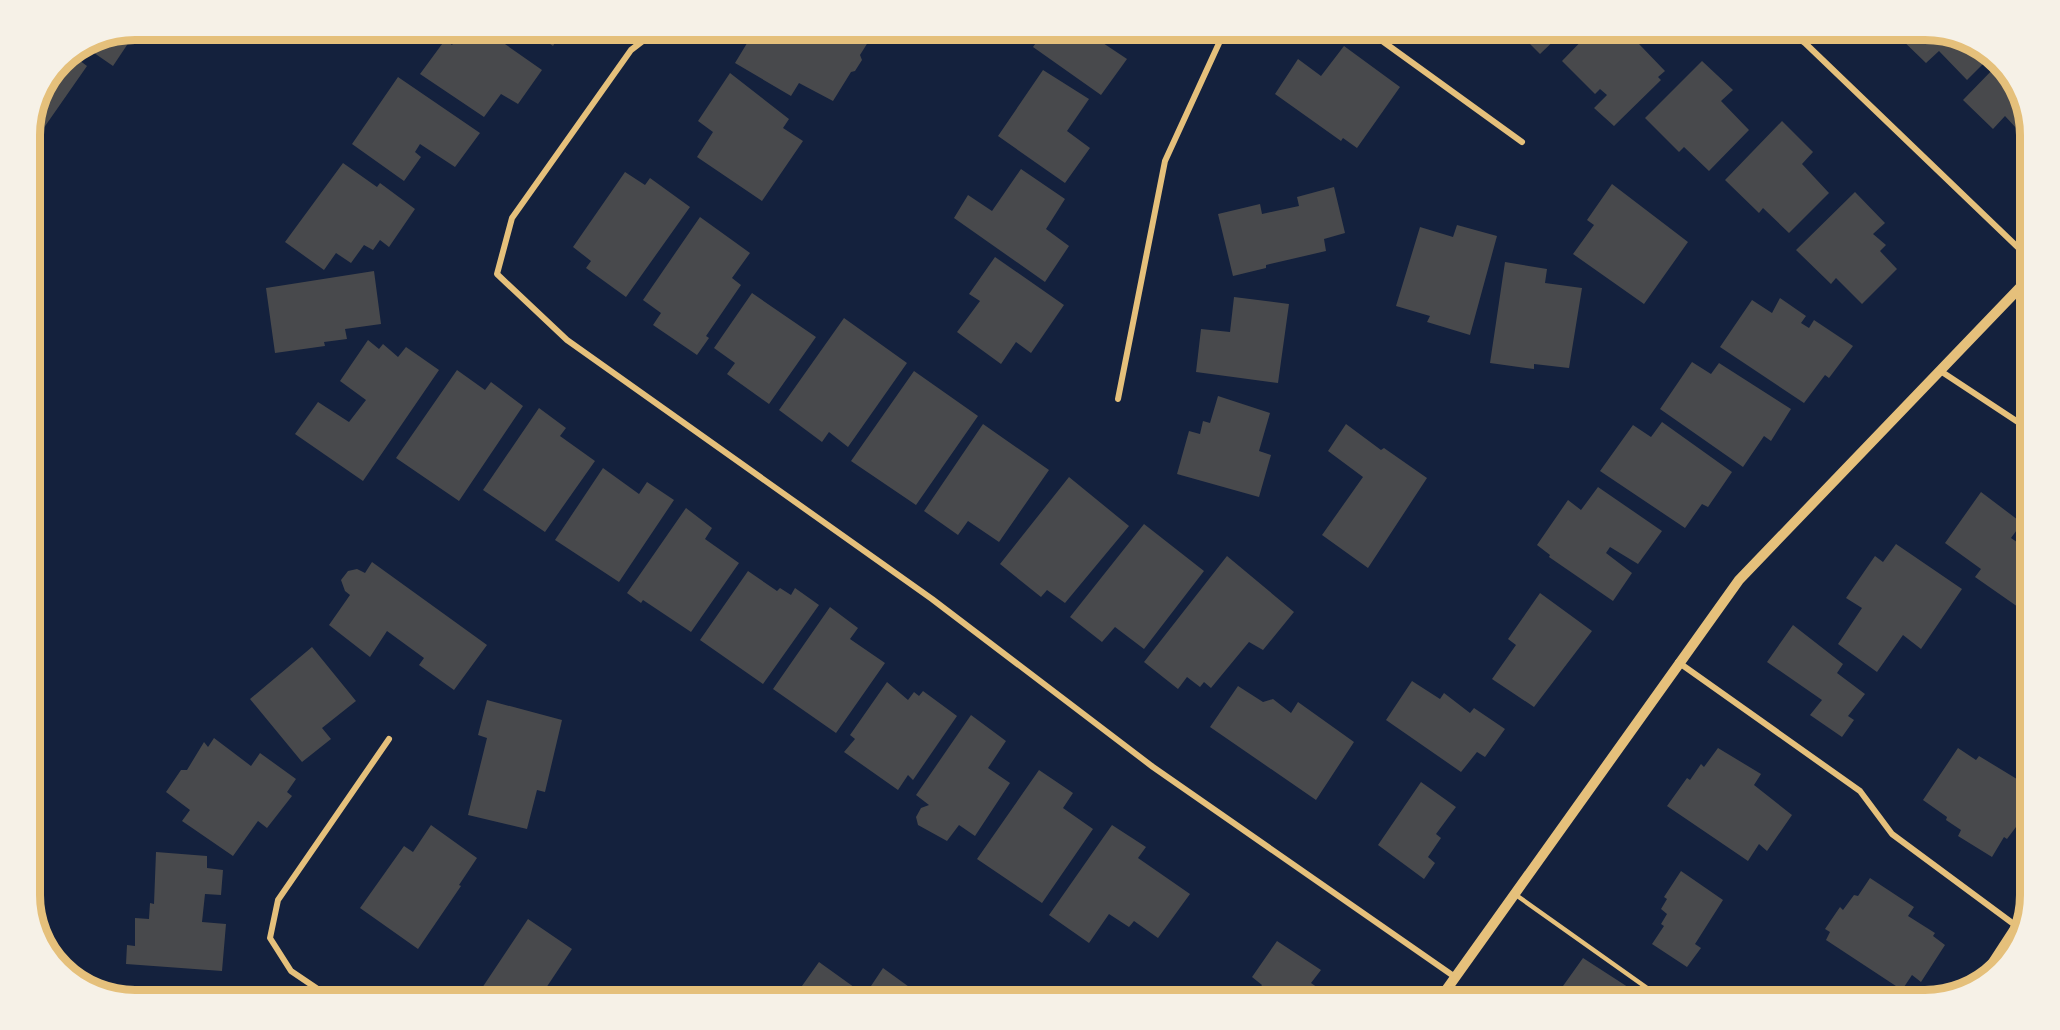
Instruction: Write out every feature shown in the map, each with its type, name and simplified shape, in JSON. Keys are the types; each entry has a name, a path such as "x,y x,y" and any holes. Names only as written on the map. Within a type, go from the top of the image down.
{"street":[{"path":"644,40 631,50 512,218 497,274 567,340 932,599 1153,767 1455,976"},
{"path":"1118,399 1165,161 1222,40"},
{"path":"1381,40 1522,142"},
{"path":"1801,40 2019,249"},
{"path":"1445,990 1738,580 2019,288"},
{"path":"1939,370 2019,423"},
{"path":"1678,662 1860,791 1892,834 2014,924"},
{"path":"319,990 291,971 270,938 278,900 389,739"},
{"path":"1991,962 2013,928"}],"lane":[{"path":"1513,894 1650,990"}],"building":[{"path":"445,40 452,45 456,40 499,40 542,70 518,104 501,94 484,117 420,74"},
{"path":"544,40 557,40 553,46"},
{"path":"749,40 869,40 860,55 862,60 855,71 851,72 833,101 799,83 791,96 735,63"},
{"path":"1038,40 1105,40 1103,43 1127,59 1101,95 1033,47"},
{"path":"1526,40 1555,40 1540,54"},
{"path":"1582,40 1643,40 1639,44 1665,71 1658,77 1661,80 1614,126 1594,108 1607,95 1600,89 1595,94 1562,61"},
{"path":"1902,40 1937,41 1949,44 1967,50 1985,62 1967,80 1939,51 1926,63"},
{"path":"130,41 113,66 92,51 117,42"},
{"path":"1344,46 1400,87 1357,148 1343,138 1341,141 1275,94 1298,59 1321,76"},
{"path":"79,60 87,66 41,132 50,93 60,78"},
{"path":"1702,61 1733,90 1721,101 1749,130 1709,171 1684,147 1679,152 1645,118"},
{"path":"1043,70 1089,99 1067,131 1090,148 1065,183 998,136"},
{"path":"1993,70 2010,93 2019,127 2017,129 2005,116 1993,129 1963,100"},
{"path":"730,73 789,119 783,128 803,141 762,201 697,157 713,132 698,121"},
{"path":"398,77 480,133 455,167 420,144 415,152 421,157 404,181 352,144"},
{"path":"1782,121 1813,152 1802,164 1829,193 1789,233 1763,208 1759,213 1725,180"},
{"path":"343,163 377,187 380,183 415,209 389,247 380,240 373,250 364,245 351,263 336,253 324,270 285,242"},
{"path":"1021,169 1065,199 1046,229 1069,246 1045,282 954,218 968,195 992,211"},
{"path":"625,172 645,185 650,178 690,207 626,297 586,268 591,261 573,247"},
{"path":"1612,184 1688,242 1644,304 1573,254 1594,225 1587,220"},
{"path":"1334,187 1345,233 1324,239 1326,251 1266,265 1266,268 1233,276 1218,214 1260,204 1262,214 1299,206 1297,197"},
{"path":"1855,192 1885,223 1873,234 1886,245 1880,251 1897,269 1862,304 1836,278 1831,284 1796,250"},
{"path":"700,217 750,253 732,278 741,285 706,336 709,338 697,355 653,325 661,313 643,300"},
{"path":"1457,225 1497,236 1470,335 1427,322 1430,316 1396,306 1420,227 1453,237"},
{"path":"995,257 1064,305 1031,353 1016,342 1001,364 957,332 980,301 969,294"},
{"path":"1505,262 1547,269 1545,283 1582,288 1569,368 1534,364 1534,369 1490,363"},
{"path":"374,271 381,324 345,329 347,339 324,342 325,346 275,353 266,288"},
{"path":"752,293 816,337 769,404 727,374 735,363 714,348"},
{"path":"1234,297 1289,304 1278,383 1196,372 1201,329 1230,332"},
{"path":"1780,298 1806,316 1801,323 1809,328 1814,320 1853,346 1829,378 1825,375 1804,403 1720,347 1752,300 1772,313"},
{"path":"844,318 907,363 848,447 829,432 822,442 779,410"},
{"path":"368,340 379,349 383,344 398,357 406,347 439,370 363,481 295,434 318,402 349,422 366,400 340,381"},
{"path":"1692,362 1711,374 1719,363 1791,409 1771,441 1764,436 1743,467 1660,409"},
{"path":"457,370 485,390 491,382 523,406 459,501 396,458"},
{"path":"914,371 978,416 916,505 851,461"},
{"path":"1218,396 1270,413 1259,451 1271,455 1259,497 1177,474 1189,431 1200,434 1203,421 1210,423"},
{"path":"539,408 566,428 560,436 595,461 545,532 483,490"},
{"path":"1662,422 1732,472 1708,507 1702,504 1685,528 1600,471 1633,425 1651,437"},
{"path":"983,424 1049,470 999,542 968,521 958,535 924,511"},
{"path":"1346,424 1381,450 1384,448 1427,478 1368,568 1322,535 1363,477 1328,451"},
{"path":"603,468 639,494 647,482 674,500 619,582 555,540"},
{"path":"1069,477 1129,526 1065,603 1047,590 1041,597 1000,564"},
{"path":"1598,487 1662,531 1638,564 1610,547 1606,553 1632,573 1613,601 1549,557 1550,555 1537,545 1568,500 1581,510"},
{"path":"1981,492 2020,521 2020,526 2011,538 2020,544 2018,607 1975,577 1981,569 1945,543"},
{"path":"686,508 712,528 705,539 739,563 691,632 643,600 641,603 627,593"},
{"path":"1144,524 1204,571 1144,649 1115,627 1102,642 1070,617"},
{"path":"1896,544 1962,589 1921,649 1903,635 1877,672 1838,644 1862,608 1846,598 1875,556 1883,562"},
{"path":"1227,556 1294,612 1263,650 1249,642 1211,688 1204,682 1200,687 1187,677 1178,689 1144,662"},
{"path":"372,562 487,645 454,690 419,665 424,658 387,631 370,657 329,625 350,595 345,591 341,580 348,571 357,569 365,573"},
{"path":"748,571 777,591 780,588 791,595 795,588 819,605 763,684 700,640"},
{"path":"1540,593 1592,631 1534,707 1492,679 1516,645 1508,639"},
{"path":"830,607 858,628 850,639 885,663 836,733 773,689"},
{"path":"1793,625 1843,664 1837,673 1865,694 1848,716 1854,720 1842,737 1810,715 1822,700 1767,662"},
{"path":"312,647 356,701 322,728 331,739 302,762 250,699"},
{"path":"1412,681 1440,699 1444,693 1470,713 1474,708 1505,729 1485,757 1477,752 1461,772 1386,720"},
{"path":"887,682 908,700 914,692 919,696 923,691 957,716 913,780 908,775 898,790 844,752 855,739 850,735"},
{"path":"1238,686 1263,702 1273,699 1291,713 1298,702 1354,742 1316,800 1210,727"},
{"path":"487,700 562,720 545,792 537,790 527,829 468,815 487,738 478,735"},
{"path":"971,715 1006,741 988,768 1010,783 975,836 959,825 947,841 918,825 916,817 921,808 929,805 916,795"},
{"path":"214,738 251,766 260,753 296,779 287,792 292,796 267,828 258,821 233,856 182,821 190,810 166,792 181,770 187,770 204,742 208,747"},
{"path":"1718,748 1761,774 1754,785 1792,815 1767,851 1759,844 1748,861 1667,806 1687,778 1690,780 1701,764 1704,767"},
{"path":"1958,748 1976,760 1979,756 2020,781 2020,824 2007,839 2004,837 1992,857 1958,836 1961,830 1923,800"},
{"path":"1039,770 1073,793 1063,808 1093,829 1042,903 977,859"},
{"path":"1421,782 1456,807 1436,834 1441,838 1428,857 1435,863 1424,879 1378,845"},
{"path":"431,825 477,858 459,885 461,886 418,949 360,908 404,846 413,852"},
{"path":"1112,825 1146,847 1138,858 1190,894 1158,938 1134,921 1129,927 1109,914 1089,943 1049,915"},
{"path":"156,852 207,856 207,868 223,870 221,895 205,894 202,922 226,924 222,971 126,964 127,945 135,946 135,918 149,919 150,903 154,904"},
{"path":"1681,871 1723,900 1695,944 1701,948 1687,967 1652,944 1664,926 1661,924 1667,914 1661,909 1667,899 1664,897"},
{"path":"1870,878 1914,907 1908,916 1935,933 1933,936 1945,945 1921,982 1912,975 1902,990 1826,940 1830,932 1825,929 1840,907 1843,910 1854,895 1858,896"},
{"path":"528,919 572,949 545,990 481,990"},
{"path":"1277,941 1321,970 1311,983 1321,990 1258,990 1262,985 1252,977"},
{"path":"1583,958 1633,990 1560,990"},
{"path":"819,962 858,990 799,990"},
{"path":"883,968 913,990 868,990"}]}
